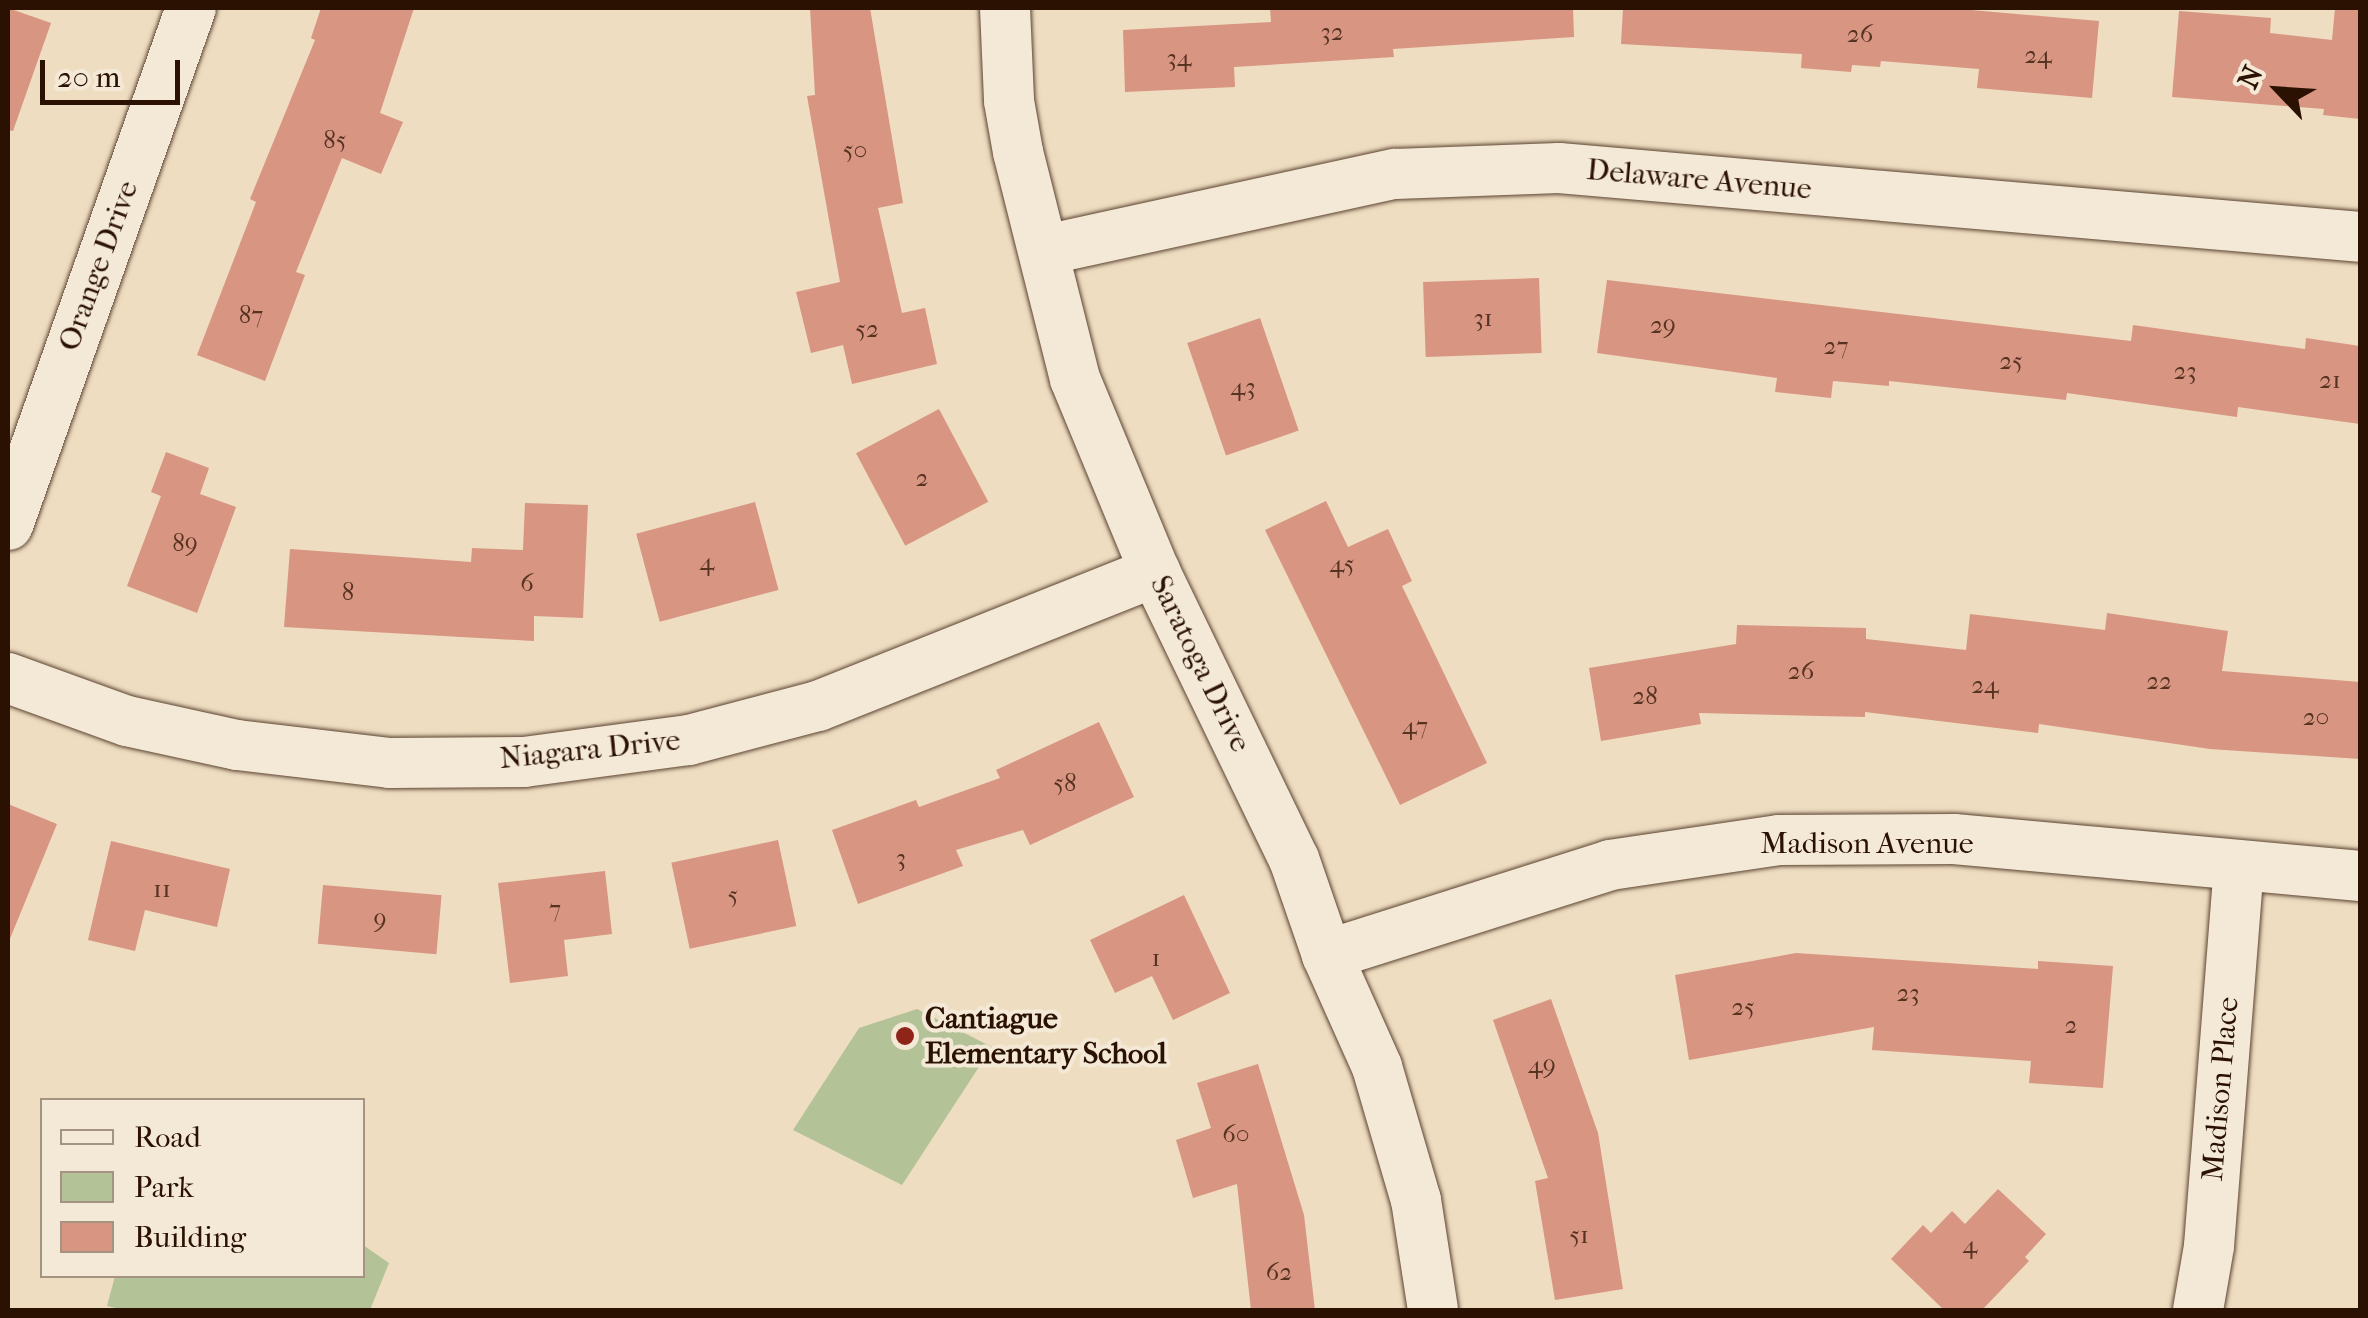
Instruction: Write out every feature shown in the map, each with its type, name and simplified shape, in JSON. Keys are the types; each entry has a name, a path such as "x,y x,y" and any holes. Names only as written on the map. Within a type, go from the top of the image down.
{"street":[{"name":"Orange Drive","path":"8,525 192,8"},
{"name":"Saratoga Drive","path":"1005,8 1012,118 1075,379 1154,572 1294,860 1326,955 1377,1067 1416,1200 1433,1310"},
{"name":"Delaware Avenue","path":"1045,250 1396,174 1560,168 2360,237"},
{"name":"Niagara Drive","path":"8,678 127,721 236,745 390,762 524,762 689,740 818,706 1154,572"},
{"name":"Madison Avenue","path":"1326,955 1610,864 1779,840 1954,839 2360,876"},
{"name":"Madison Place","path":"2198,1310 2209,1246 2239,867"}],"green space":[{"path":"917,1009 992,1047 902,1185 793,1130 859,1028"},
{"path":"365,1246 389,1263 370,1310 124,1310 107,1306 114,1278 365,1278"}],"building":[{"path":"8,8 51,23 13,131 8,130"},
{"path":"321,8 414,8 380,113 403,122 381,174 342,158 296,272 305,275 265,381 197,355 256,202 250,199 315,40 311,38"},
{"path":"810,8 870,8 903,203 878,208 902,313 925,308 937,364 852,384 843,345 811,353 796,292 840,282 807,96 815,95"},
{"path":"1270,8 1573,8 1574,37 1393,49 1394,57 1234,67 1235,87 1125,92 1123,30 1271,22"},
{"path":"1623,8 1948,8 2099,21 2092,98 1977,88 1979,69 1881,61 1880,67 1852,65 1851,72 1801,68 1802,54 1621,44"},
{"path":"2335,8 2360,10 2360,119 2323,115 2324,109 2172,97 2179,11 2271,18 2270,33 2332,40"},
{"path":"1539,278 1542,353 1426,357 1423,282"},
{"path":"1607,280 2131,341 2133,325 2305,349 2306,338 2360,346 2360,424 2238,407 2237,417 2067,393 2066,400 1889,381 1889,386 1833,381 1831,398 1775,392 1777,378 1597,353"},
{"path":"1260,318 1299,431 1226,456 1187,343"},
{"path":"939,409 988,502 905,546 856,453"},
{"path":"166,452 209,468 200,494 236,507 197,613 127,586 161,496 151,492"},
{"path":"1326,501 1348,547 1388,529 1412,581 1402,586 1487,763 1400,805 1265,530"},
{"path":"755,502 779,590 660,622 636,534"},
{"path":"525,503 588,505 583,618 534,616 534,641 284,627 290,549 471,562 472,548 523,550"},
{"path":"2107,613 2228,631 2222,671 2360,682 2360,759 2210,749 2039,724 2038,733 1865,712 1865,717 1699,713 1701,724 1601,741 1589,668 1736,644 1737,625 1866,628 1866,639 1966,650 1970,614 2105,630"},
{"path":"1099,722 1134,797 1030,845 1023,830 956,850 963,866 858,904 832,830 916,800 919,807 1000,778 996,770"},
{"path":"8,804 57,824 9,941 8,941"},
{"path":"778,840 796,926 690,949 671,863"},
{"path":"111,841 230,869 217,927 145,910 135,951 88,940"},
{"path":"605,871 612,934 564,940 568,976 510,983 498,883"},
{"path":"323,885 442,895 436,954 318,944"},
{"path":"1184,895 1230,993 1173,1020 1152,976 1115,993 1090,940"},
{"path":"1796,953 2038,969 2038,961 2113,966 2103,1088 2029,1083 2031,1061 1872,1050 1874,1027 1689,1060 1675,975"},
{"path":"1551,999 1598,1133 1623,1289 1555,1300 1535,1181 1548,1178 1493,1020"},
{"path":"1258,1064 1304,1215 1315,1310 1251,1310 1237,1184 1193,1198 1176,1140 1211,1128 1197,1083"},
{"path":"1998,1189 2046,1234 2025,1257 2029,1261 1982,1310 1944,1310 1891,1259 1923,1225 1931,1233 1952,1211 1965,1224"}],"place":[{"name":"Cantiague Elementary School","path":"905,1036"}]}
